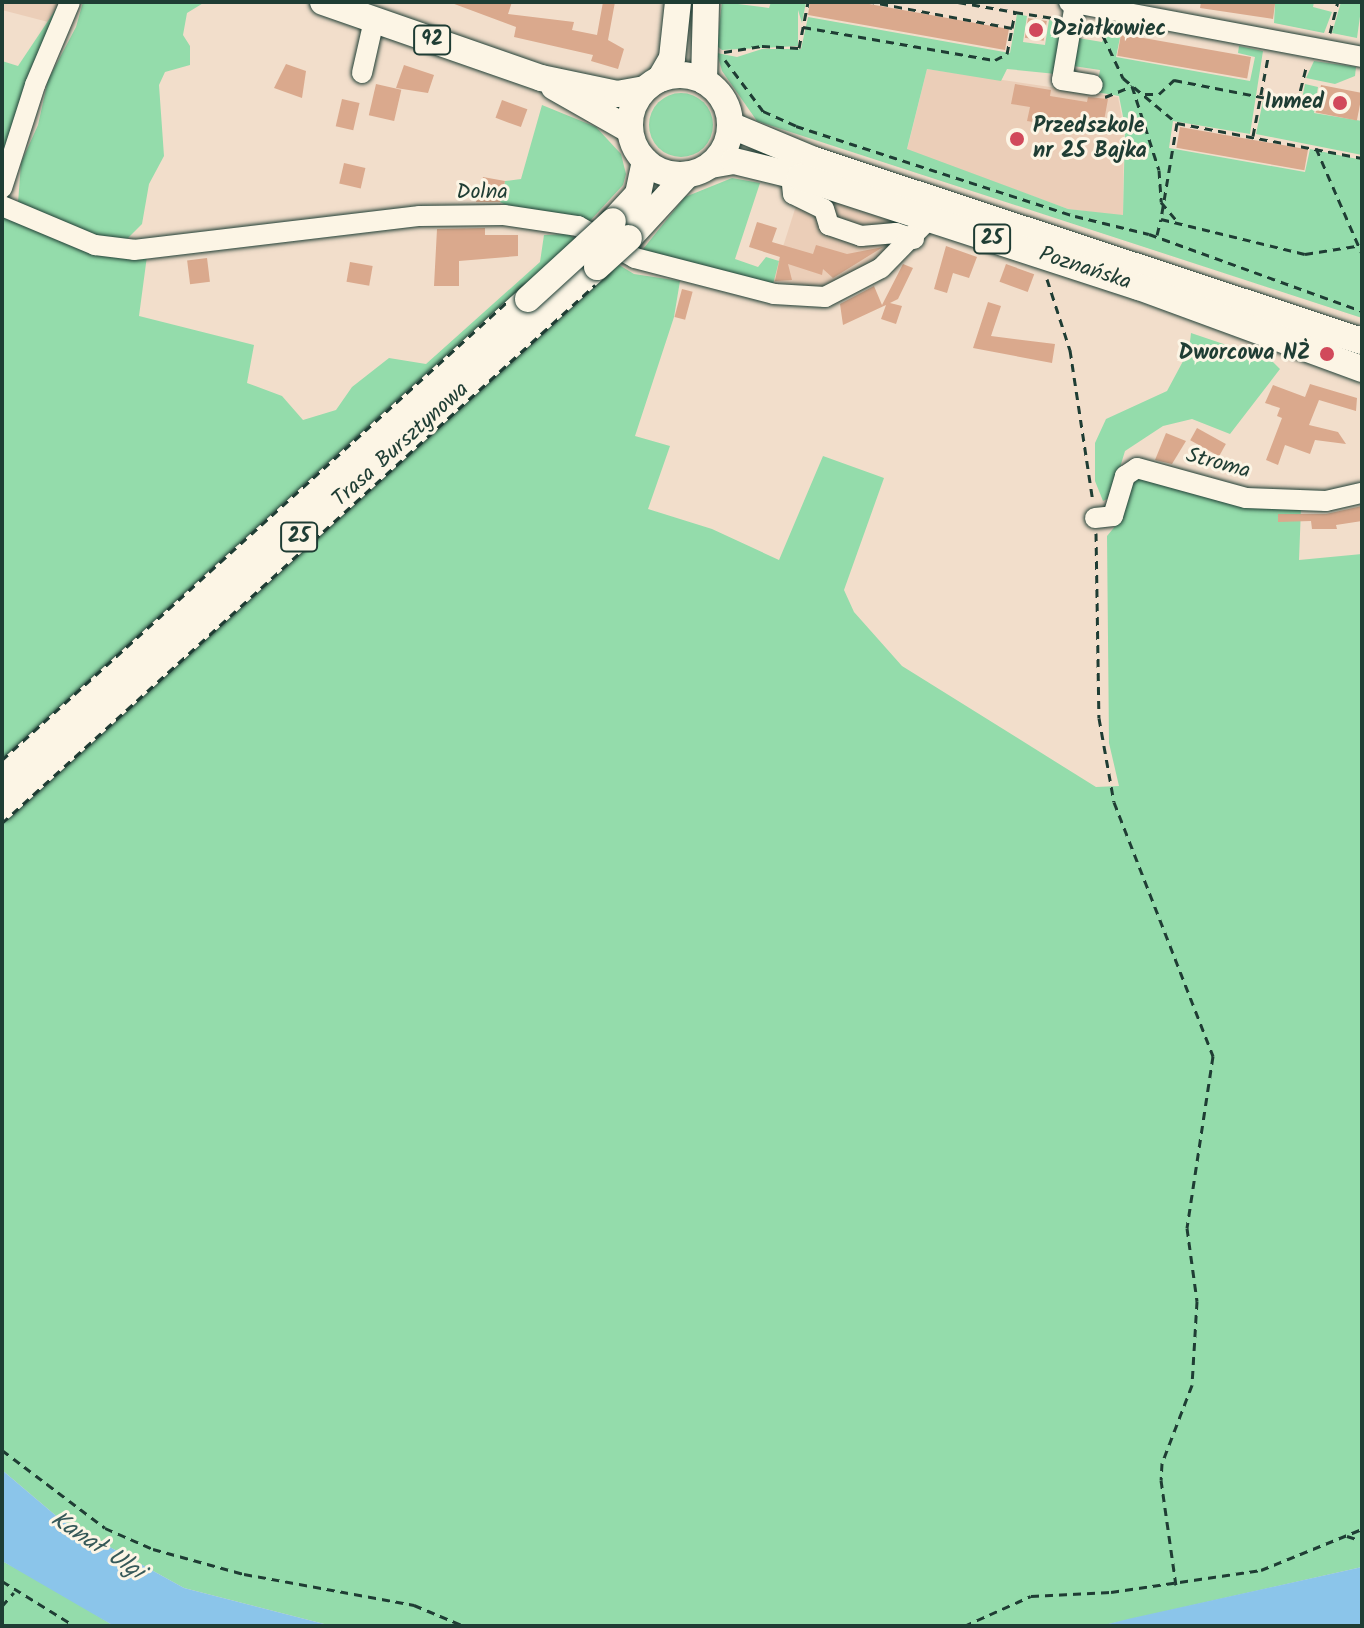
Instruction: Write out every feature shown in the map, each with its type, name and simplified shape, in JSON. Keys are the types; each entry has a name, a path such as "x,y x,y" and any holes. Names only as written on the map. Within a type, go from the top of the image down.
{"main road":[{"name":"92","path":"323,2 541,78 617,94 653,84"},
{"path":"678,2 672,58 635,104 630,130 645,161 660,171 687,175"},
{"path":"704,81 708,51 706,2"},
{"path":"653,84 687,76 704,81 723,100 730,125 727,143 711,165"},
{"name":"92","path":"541,78 630,130"},
{"name":"Poznańska","path":"730,125 830,166 1295,329 1362,369"},
{"name":"Trasa Bursztynowa","path":"2,807 621,229 638,194 645,161"},
{"name":"Poznańska","path":"711,165 734,161 791,175 922,229 1044,255 1295,329 1362,341"},
{"name":"25","path":"687,175 711,165"},
{"name":"Trasa Bursztynowa","path":"2,777 621,229 687,175"}],"street":[{"path":"2,188 35,85 70,2"},
{"path":"1093,85 1062,80 1070,8 1362,57"},
{"path":"362,73 374,20"},
{"path":"791,175 793,194 824,209 829,225 861,236 922,229"},
{"name":"Dolna","path":"2,206 95,245 134,250 420,216 504,215 578,226 635,258 796,297 825,297 849,287 922,229"},
{"name":"Stroma","path":"1095,518 1113,516 1125,476 1137,468 1246,498 1326,501 1362,493"}],"path":[{"path":"708,51 737,54 762,46 790,51 799,48 808,2"},
{"path":"872,2 1012,28"},
{"path":"958,2 1015,12 1070,8"},
{"path":"1327,42 1338,2"},
{"path":"803,27 995,60 1007,54 1015,12"},
{"path":"1108,20 1094,17 1123,78 1177,123 1362,158"},
{"path":"708,51 723,58 763,111 796,126 1075,216 1157,236 1362,311"},
{"path":"1253,137 1269,51"},
{"path":"1143,94 1159,94 1174,80 1297,104 1313,58"},
{"path":"1132,86 1159,170 1163,205 1180,224"},
{"path":"1157,236 1177,123"},
{"path":"1316,148 1362,254"},
{"path":"1161,219 1305,254 1360,246"},
{"path":"1044,255 1070,350 1095,518 1099,718 1114,802 1213,1056 1187,1228 1197,1301 1192,1385 1162,1463 1161,1480 1176,1585"},
{"path":"2,823 603,278"},
{"path":"2,760 512,296"},
{"path":"2,1450 105,1528 153,1549 244,1574 414,1605 464,1626"},
{"path":"964,1626 1031,1596 1176,1585 1261,1570 1362,1529"},
{"path":"1346,1535 1362,1541"},
{"path":"2,1581 14,1592 75,1626"},
{"path":"2,1606 14,1592"}],"shaded area":[{"path":"2,2 66,2 56,24 2,10"},
{"name":"Przedszkole nr 25 Bajka","path":"927,69 1118,97 1124,128 1123,216 1068,209 907,150"},
{"path":"835,202 912,228 888,253 828,288 772,281 796,206"}],"green space":[{"path":"83,2 205,2 187,13 183,35 190,46 190,65 165,72 159,85 164,156 149,184 142,224 123,243 63,227 18,203 21,163 38,125 48,80 76,27"},
{"path":"722,2 769,8 771,2 806,2 802,23 798,10 798,46 722,50 717,46"},
{"path":"1261,2 1314,2 1313,7 1332,12 1324,33 1274,23 1275,5"},
{"path":"1341,2 1362,2 1357,38 1332,33"},
{"path":"60,3 2,169 2,61 18,66"},
{"path":"1017,14 1027,16 1023,42 1045,45 1049,20 1068,23 1056,74 1007,69 1001,81 927,69 907,149 1068,209 1123,215 1125,127 1119,96 1096,92 1100,70 1073,66 1078,38 1102,42 1110,23 1141,29 1139,36 1121,33 1116,57 1250,81 1255,57 1238,53 1239,46 1263,51 1250,134 1173,121 1169,148 1305,172 1310,149 1362,160 1362,318 757,121 722,71 717,53 737,57 762,49 801,49 808,17 1010,53"},
{"path":"1314,61 1356,67 1355,76 1335,84 1306,78"},
{"path":"1305,84 1318,87 1314,113 1362,121 1362,155 1256,134 1263,101 1300,109"},
{"path":"675,93 687,93 704,102 711,113 711,137 704,148 687,157 675,157 663,152 654,143 649,131 649,119 654,107 663,98"},
{"path":"542,105 596,127 621,154 626,174 623,185 588,223 518,211 500,202 505,181 521,179"},
{"path":"732,178 760,183 735,259 758,267 766,257 779,261 772,288 639,254 685,197"},
{"path":"2,216 147,256 139,316 254,345 247,383 282,396 303,420 336,410 352,387 389,358 426,364 540,262 544,235 568,234 634,274 680,281 674,317 635,436 670,446 648,509 712,529 779,560 823,456 884,478 844,590 854,612 902,666 1096,787 1119,786 1109,743 1107,536 1122,518 1132,480 1143,478 1301,508 1299,560 1362,554 1362,1567 1100,1626 332,1626 184,1588 61,1520 2,1470"},
{"path":"1191,333 1271,360 1280,369 1230,434 1192,419 1163,426 1125,451 1111,497 1103,501 1095,481 1095,443 1106,419 1167,391 1189,350"},
{"path":"2,1561 53,1588 114,1626 2,1626"}],"water":[{"name":"Kanał Ulgi","path":"2,1470 61,1520 184,1588 332,1626 114,1626 2,1561"},
{"path":"1362,1567 1362,1626 1100,1626 1128,1619"}],"building":[{"path":"449,2 512,2 508,14 574,22 572,30 597,35 603,2 615,2 608,40 624,49 618,69 591,61 593,55 514,37 516,27"},
{"path":"810,2 858,2 1009,29 1005,50 808,15"},
{"path":"1201,2 1275,4 1273,19 1200,8"},
{"name":"Działkowiec","path":"1028,18 1047,21 1044,41 1025,38"},
{"path":"1121,34 1251,57 1247,79 1117,56"},
{"path":"286,64 306,71 302,98 274,88"},
{"path":"404,65 434,75 428,93 396,88"},
{"path":"376,84 401,90 394,121 369,115"},
{"path":"1015,84 1051,90 1050,96 1087,102 1088,97 1108,99 1104,121 1097,120 1095,132 1027,121 1030,107 1011,104"},
{"name":"Inmed","path":"1321,85 1362,93 1357,120 1316,112"},
{"path":"342,99 360,103 353,130 336,126"},
{"path":"502,100 527,109 521,127 496,118"},
{"path":"1180,127 1308,150 1304,170 1176,148"},
{"path":"344,163 365,168 361,188 339,183"},
{"path":"483,177 505,181 500,202 476,202"},
{"path":"757,222 777,228 772,242 813,254 816,245 847,254 883,247 833,278 823,269 822,275 788,264 792,280 775,281 780,257 749,247"},
{"path":"485,228 485,235 518,235 518,256 459,261 459,286 434,286 437,229"},
{"path":"946,246 977,257 969,278 953,273 947,293 934,289"},
{"path":"207,258 210,282 190,284 187,260"},
{"path":"350,262 373,266 369,286 347,282"},
{"path":"903,264 913,268 898,299 890,303 902,306 896,324 881,319 886,305 843,325 840,304 874,286 882,305"},
{"path":"1006,264 1034,274 1028,292 1000,282"},
{"path":"682,289 693,292 685,320 674,317"},
{"path":"988,302 1001,306 991,336 1055,344 1052,363 973,348"},
{"path":"1310,384 1357,398 1356,411 1319,400 1309,425 1338,432 1346,444 1315,440 1310,454 1285,445 1278,465 1266,460 1282,418 1277,416 1280,408 1265,403 1273,385 1305,397"},
{"path":"1197,428 1226,444 1219,456 1190,440"},
{"path":"1166,433 1186,441 1172,464 1155,460"},
{"path":"1362,506 1362,521 1336,525 1337,529 1312,529 1311,521 1278,522 1278,514 1326,514"}],"place":[{"name":"Działkowiec","path":"1036,30"},
{"name":"Inmed","path":"1340,103"},
{"name":"Przedszkole nr 25 Bajka","path":"1017,139"},
{"name":"Dworcowa NŻ","path":"1327,354"}]}
